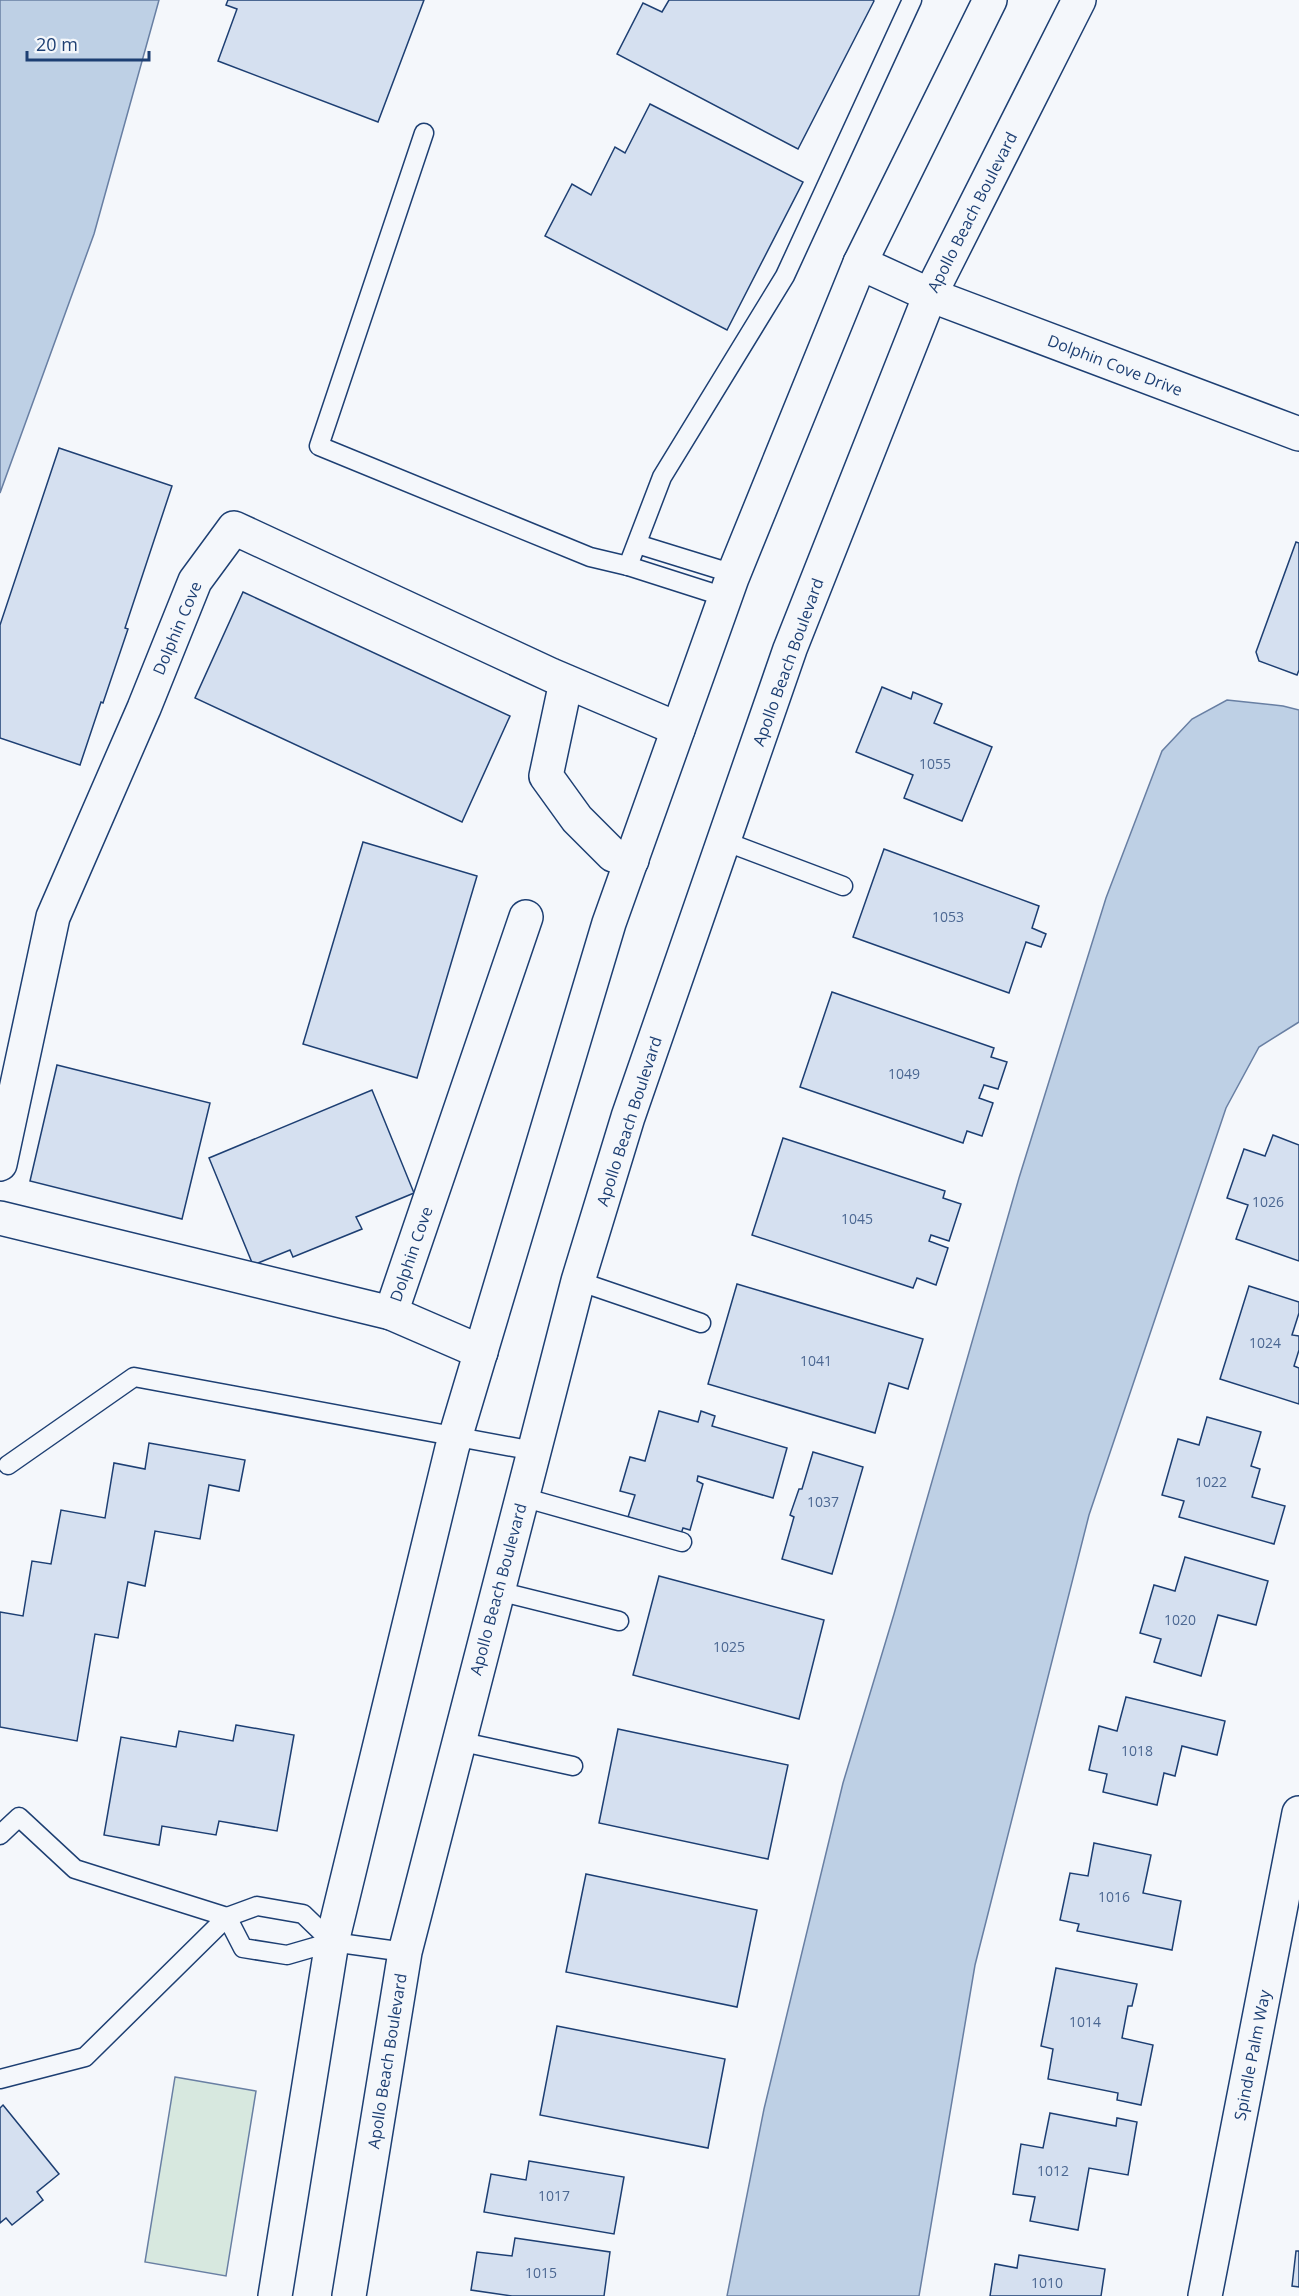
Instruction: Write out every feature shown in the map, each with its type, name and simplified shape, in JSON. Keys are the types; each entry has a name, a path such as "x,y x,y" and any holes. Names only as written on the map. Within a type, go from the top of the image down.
{"main road":[{"path":"275,2296 332,1942 456,1437 609,923 730,585 860,263 990,0"},
{"name":"Apollo Beach Boulevard","path":"349,2296 405,1952 578,1281 628,1117 790,649 930,295 1079,0"},
{"name":"Dolphin Cove Drive","path":"860,263 930,295 1299,434"},
{"name":"Dolphin Cove","path":"0,1164 53,917 144,708 195,581 234,528 558,679 678,729"},
{"path":"558,679 546,776 577,819 613,855 632,860"},
{"name":"Dolphin Cove","path":"0,1218 391,1313 526,917"},
{"path":"391,1313 481,1352"},
{"name":"Spindle Palm Way","path":"1205,2296 1299,1813"}],"lane":[{"path":"628,566 662,477 785,276 912,0"},
{"path":"424,133 319,446 590,557 730,585"},
{"path":"637,544 730,585"},
{"path":"724,842 843,886"},
{"path":"578,1281 701,1323"},
{"path":"8,1465 134,1377 534,1451"},
{"path":"522,1497 682,1542"},
{"path":"498,1592 619,1621"},
{"path":"458,1740 573,1766"},
{"path":"0,1835 20,1817 75,1869 226,1917 243,1948 287,1954 332,1942 405,1952"},
{"path":"0,2079 85,2057 226,1917 257,1906 303,1914 332,1942"}],"shaded area":[{"path":"175,2077 256,2091 226,2276 145,2262"}],"water":[{"path":"0,0 159,0 94,234 0,493"},
{"path":"1227,700 1299,710 1299,1022 1259,1047 1226,1108 1089,1515 975,1965 919,2296 727,2296 764,2109 843,1783 1019,1178 1106,898 1162,751 1192,719"}],"building":[{"path":"228,0 424,0 378,122 218,61 237,9 226,5"},
{"path":"669,0 874,1 798,149 617,54 643,3 662,12"},
{"path":"650,104 803,182 727,330 545,236 572,184 591,195 615,147 625,153"},
{"path":"59,448 172,486 125,628 128,629 80,765 0,738 0,625"},
{"path":"1296,542 1299,543 1299,670 1297,675 1259,661 1256,652"},
{"path":"243,592 510,716 462,822 195,698"},
{"path":"882,687 911,699 913,692 942,704 934,723 992,747 962,821 904,798 913,775 856,752"},
{"path":"363,842 477,876 417,1078 303,1044"},
{"path":"884,849 1039,906 1032,928 1046,934 1041,947 1026,942 1009,993 853,937"},
{"path":"832,992 994,1048 991,1057 1007,1062 998,1089 984,1085 979,1098 993,1103 982,1136 967,1131 963,1143 800,1087"},
{"path":"57,1065 210,1103 182,1219 30,1181"},
{"path":"372,1090 414,1193 356,1217 362,1229 293,1257 290,1250 253,1265 209,1158"},
{"path":"1273,1135 1299,1145 1299,1261 1236,1239 1248,1205 1227,1198 1244,1149 1265,1156"},
{"path":"783,1138 945,1191 943,1198 961,1204 949,1241 931,1235 929,1241 948,1248 936,1285 917,1278 913,1288 752,1235"},
{"path":"737,1284 923,1339 908,1389 889,1383 875,1433 708,1384"},
{"path":"1249,1286 1299,1302 1299,1313 1292,1335 1299,1336 1299,1350 1294,1366 1299,1368 1299,1404 1220,1379"},
{"path":"659,1411 698,1422 701,1411 715,1416 712,1426 787,1448 773,1498 698,1476 697,1481 703,1484 690,1530 683,1528 681,1534 628,1517 635,1495 620,1491 630,1457 645,1461"},
{"path":"1207,1417 1261,1432 1251,1466 1260,1469 1252,1497 1285,1506 1274,1544 1179,1517 1184,1501 1162,1495 1178,1439 1199,1445"},
{"path":"149,1443 245,1460 239,1491 209,1485 200,1539 155,1531 145,1586 128,1582 118,1638 95,1634 77,1741 0,1727 0,1612 23,1616 32,1561 51,1564 61,1510 105,1518 114,1463 145,1469"},
{"path":"813,1452 863,1467 832,1574 782,1559 794,1517 790,1515 799,1489 802,1489"},
{"path":"1185,1557 1268,1581 1256,1625 1218,1615 1201,1676 1154,1662 1161,1639 1140,1633 1154,1585 1175,1591"},
{"path":"659,1576 824,1620 799,1719 633,1675"},
{"path":"1126,1697 1225,1721 1217,1755 1182,1746 1175,1776 1164,1773 1157,1805 1103,1792 1107,1774 1089,1770 1099,1726 1117,1731"},
{"path":"236,1725 294,1735 277,1831 219,1821 216,1835 162,1826 159,1845 104,1835 121,1737 176,1747 179,1731 233,1741"},
{"path":"618,1729 788,1765 768,1859 599,1823"},
{"path":"1094,1843 1151,1855 1143,1893 1181,1901 1172,1950 1077,1931 1079,1924 1060,1920 1070,1873 1088,1876"},
{"path":"586,1874 757,1910 737,2007 566,1972"},
{"path":"1056,1968 1137,1984 1132,2006 1128,2006 1122,2038 1153,2045 1141,2105 1117,2100 1118,2093 1048,2079 1053,2049 1041,2046"},
{"path":"557,2026 725,2059 708,2148 540,2115"},
{"path":"3,2105 59,2174 37,2192 43,2200 12,2225 6,2218 0,2223 0,2108"},
{"path":"1050,2113 1116,2126 1117,2118 1137,2122 1128,2175 1089,2168 1078,2230 1030,2221 1035,2197 1013,2194 1021,2144 1043,2148"},
{"path":"529,2161 624,2177 614,2234 484,2212 491,2174 526,2180"},
{"path":"515,2238 610,2252 604,2296 512,2296 471,2290 477,2252 512,2256"},
{"path":"1296,2251 1299,2251 1299,2287 1292,2286"},
{"path":"1019,2255 1105,2269 1101,2296 990,2296 995,2264 1017,2268"}]}
